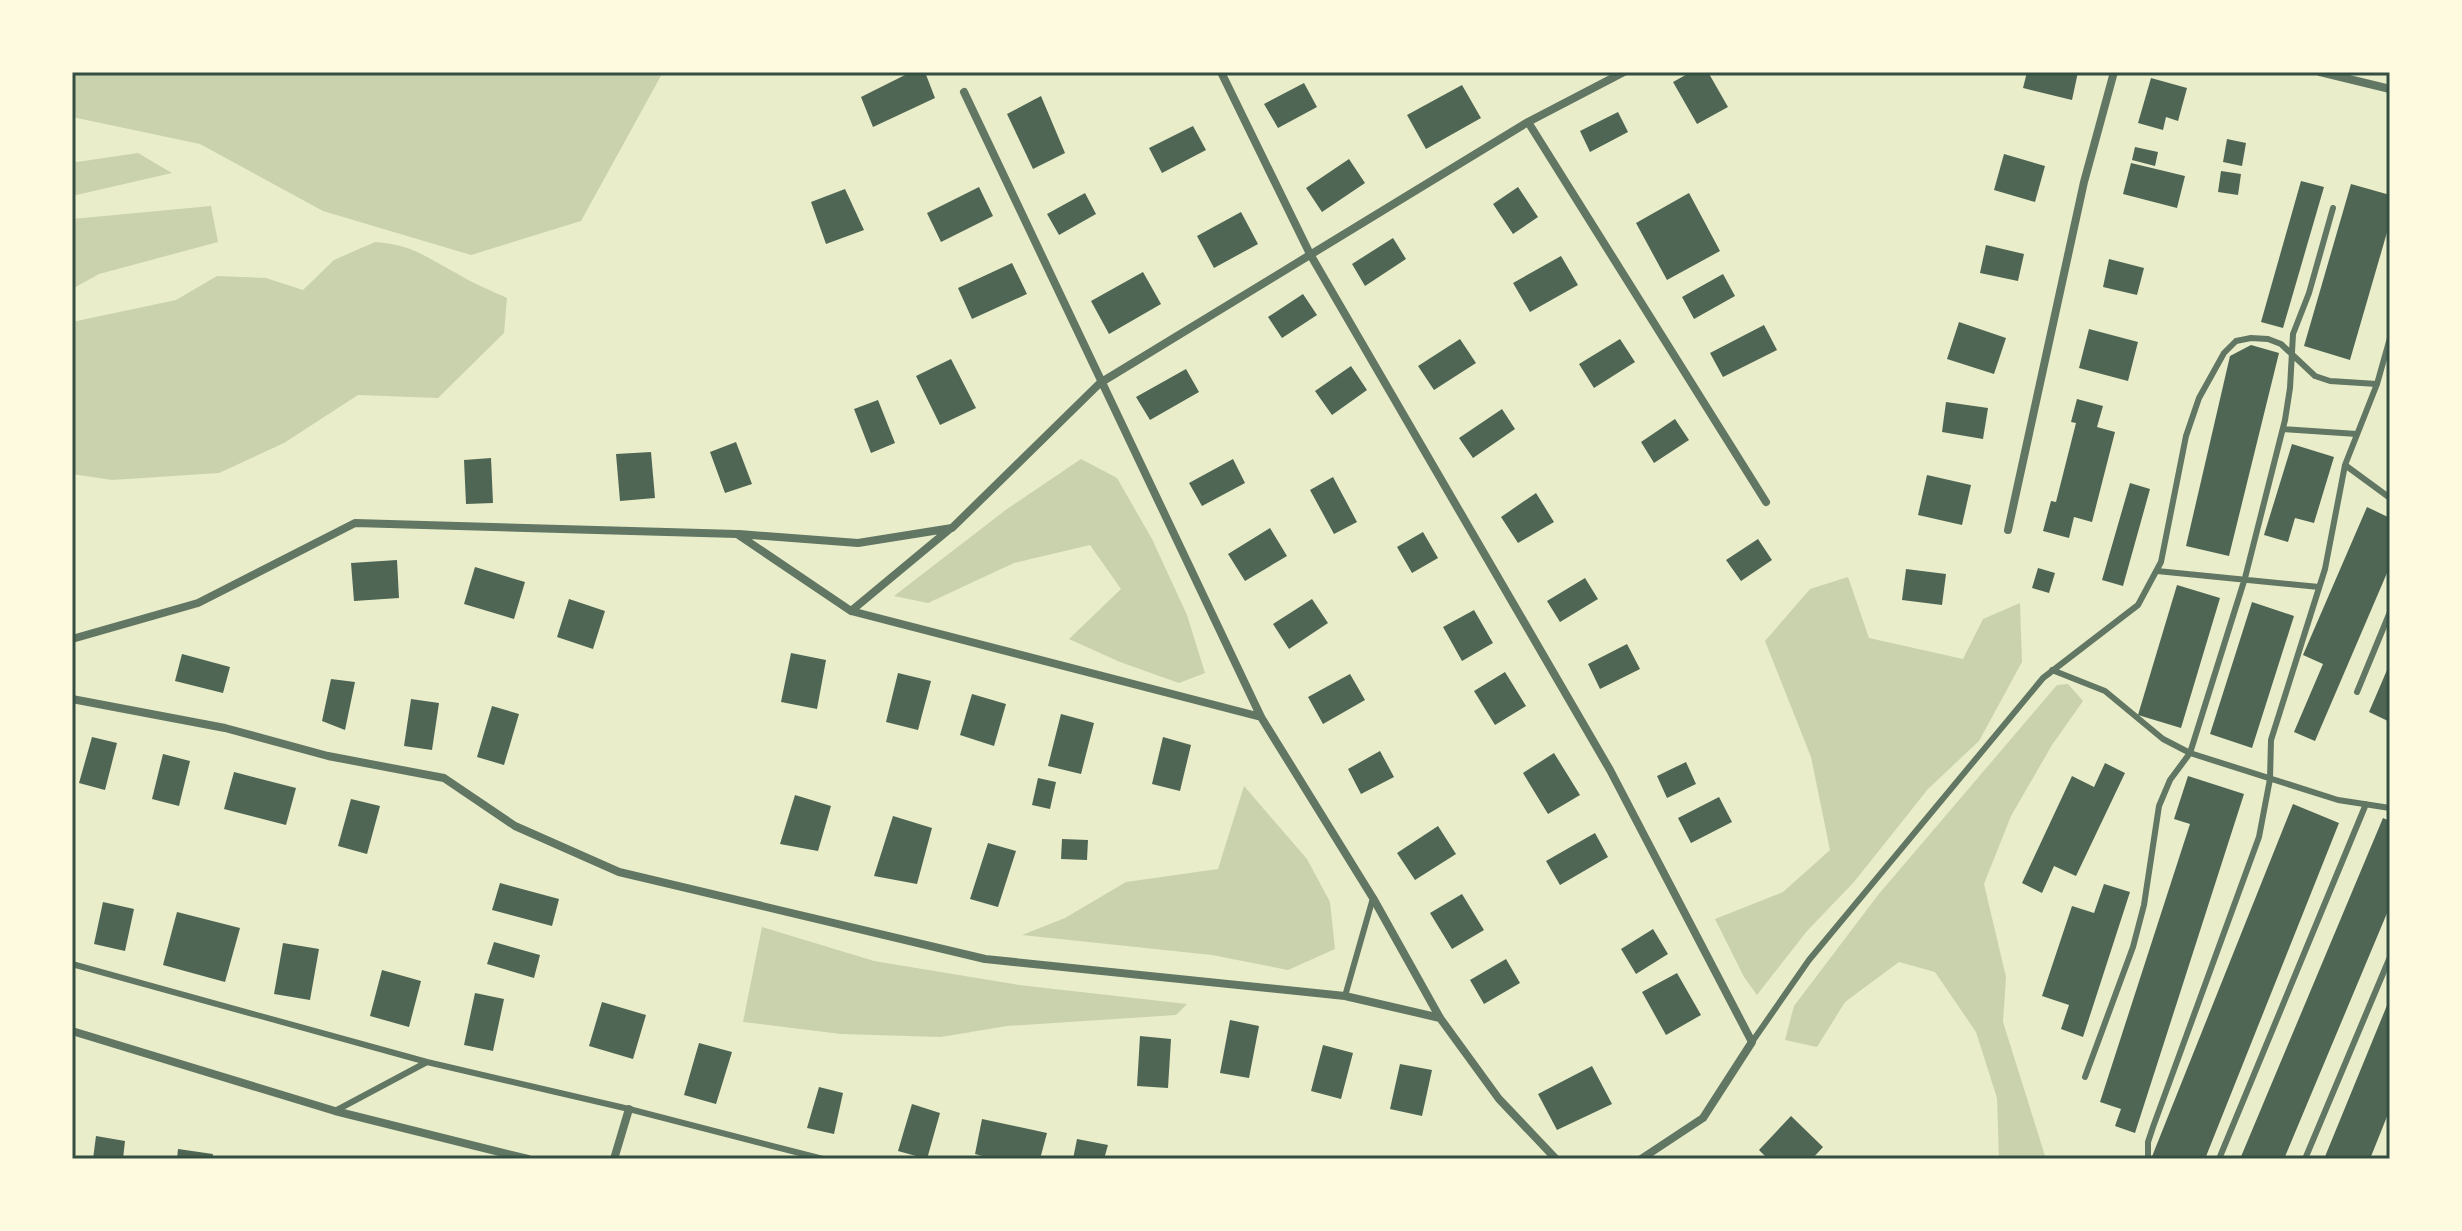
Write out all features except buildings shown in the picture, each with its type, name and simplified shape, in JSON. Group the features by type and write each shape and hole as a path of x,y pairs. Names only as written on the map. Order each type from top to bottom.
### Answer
{"street":[{"path":"1221,72 1310,254 1610,770 1752,1042 1703,1118 1641,1159"},
{"path":"851,611 952,528 1100,383 1528,122 1624,72"},
{"path":"2008,530 2084,182 2114,72"},
{"path":"2320,72 2390,89"},
{"path":"964,92 1261,717 1373,898 1440,1018 1499,1099 1556,1159"},
{"path":"1528,122 1766,502"},
{"path":"72,639 198,603 355,523 737,534 858,543 952,528"},
{"path":"737,534 851,611 1261,717"},
{"path":"72,699 225,728 328,756 444,778 515,826 619,872 985,959 1345,996 1440,1018"},
{"path":"72,1031 335,1111 528,1159"},
{"path":"614,1159 629,1109"}],"lane":[{"path":"2085,1077 2133,947 2144,905 2159,806 2170,780 2190,753 2245,578 2283,429 2290,388 2293,334 2309,293 2333,208"},
{"path":"1752,1042 1809,960 2052,670 2138,605 2161,562 2186,436 2199,398 2224,353 2236,341 2251,338 2281,344 2315,376 2330,381 2377,384"},
{"path":"2148,1159 2148,1142 2153,1127 2259,837 2270,779 2271,740 2319,587 2345,465 2377,384 2390,338"},
{"path":"2283,429 2357,434"},
{"path":"2345,465 2390,498"},
{"path":"2157,571 2319,587"},
{"path":"2357,692 2390,612"},
{"path":"2052,670 2105,691 2163,739 2190,753 2338,800 2390,808"},
{"path":"2219,1159 2366,804"},
{"path":"1345,996 1373,898"},
{"path":"2305,1159 2390,957"},
{"path":"72,964 427,1062 629,1109 823,1159"},
{"path":"335,1111 427,1062"}],"green space":[{"path":"72,72 663,72 581,221 471,255 323,211 200,144 72,117"},
{"path":"138,153 172,173 72,196 72,160 77,162"},
{"path":"211,206 218,242 99,274 72,289 72,219"},
{"path":"375,242 418,252 507,298 504,333 438,398 358,395 284,443 219,473 112,480 72,474 72,322 176,300 217,276 266,278 303,290 334,260"},
{"path":"1081,459 1117,478 1152,539 1187,615 1205,673 1179,683 1120,662 1069,639 1121,589 1090,545 1014,563 928,603 894,596 1007,509"},
{"path":"1848,577 1869,638 1963,659 1983,619 2020,603 2022,662 1979,741 1928,789 1854,882 1807,931 1757,995 1744,977 1715,919 1783,892 1830,850 1811,757 1765,641 1810,589"},
{"path":"2068,684 2083,701 2052,745 2011,816 1984,884 2006,977 2003,1022 2046,1159 1999,1159 1997,1098 1976,1032 1935,972 1899,962 1845,1002 1817,1047 1785,1040 1794,1006 1878,895 2057,685"},
{"path":"1244,786 1307,859 1330,902 1335,949 1288,970 1212,955 1022,935 1065,918 1126,882 1218,869"},
{"path":"762,927 874,961 1019,985 1187,1004 1176,1015 1007,1026 941,1037 841,1034 743,1022"}]}
